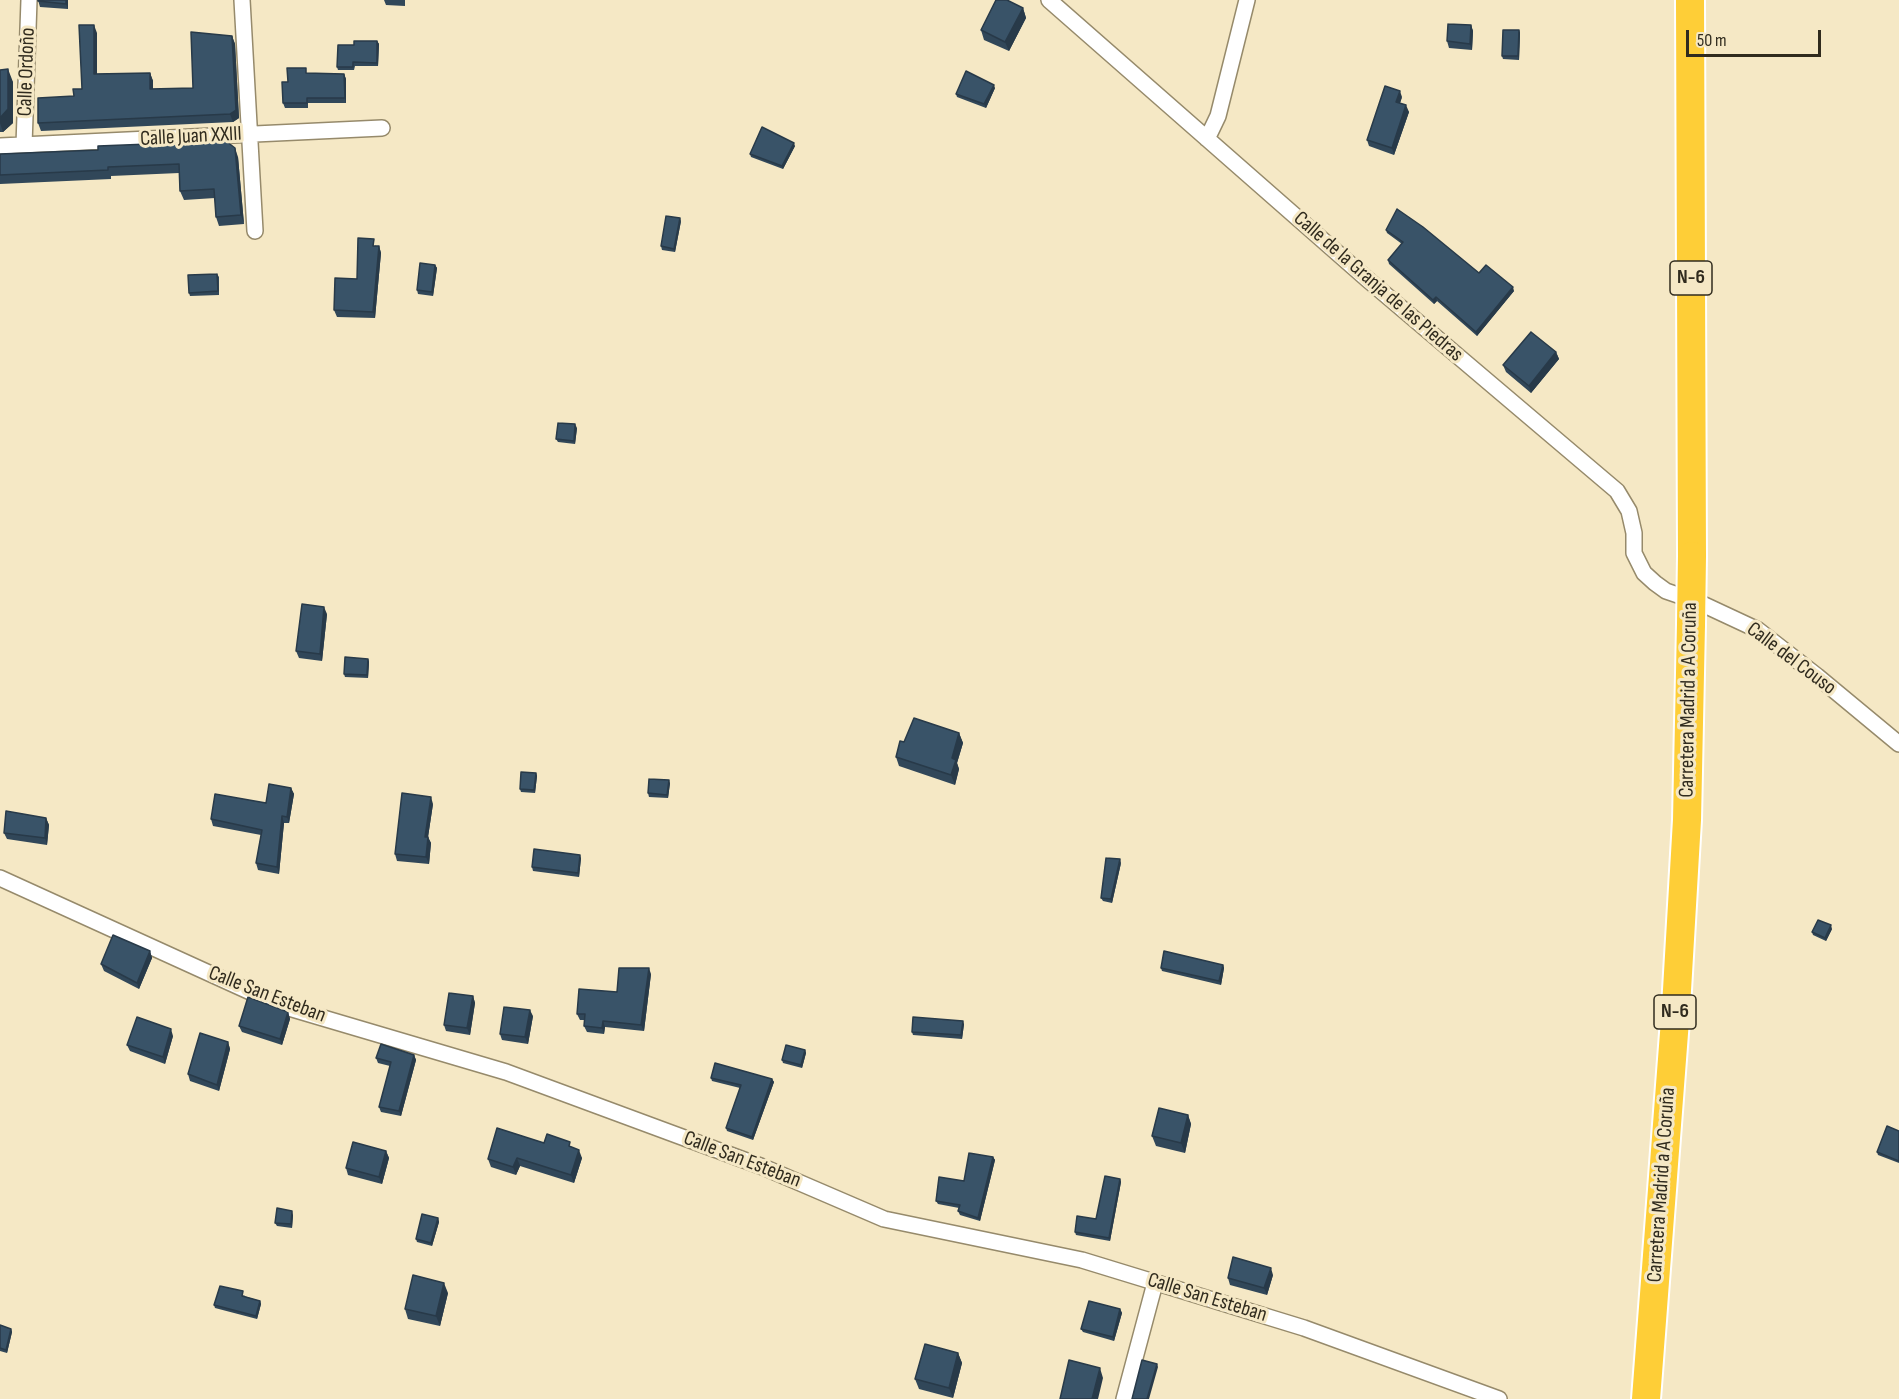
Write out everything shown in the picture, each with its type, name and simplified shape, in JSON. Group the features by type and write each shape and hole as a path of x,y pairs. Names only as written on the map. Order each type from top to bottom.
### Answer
{"highway":[{"name":"Carretera Madrid a A Coruña","path":"1646,1399 1676,1007 1687,820 1692,556 1690,0"}],"street":[{"name":"Calle Ordoño","path":"24,145 29,0"},
{"path":"242,0 255,231"},
{"name":"Calle de la Granja de las Piedras","path":"1050,0 1376,286 1617,491 1629,511 1634,533 1634,553 1644,573 1666,591 1672,592"},
{"path":"1207,138 1218,116 1247,0"},
{"name":"Calle Juan XXIII","path":"0,146 382,128"},
{"name":"Calle del Couso","path":"1672,592 1718,610 1758,630 1899,744"},
{"name":"Calle San Esteban","path":"0,878 279,1005 506,1072 763,1167 884,1219 1082,1260 1304,1328 1499,1399"},
{"path":"1124,1399 1155,1283"}],"building":[{"path":"66,0 66,4 38,1"},
{"path":"996,0 1007,0 1023,8 1005,42 981,30"},
{"path":"1448,24 1471,25 1470,44 1447,41"},
{"path":"79,25 94,25 94,74 150,73 150,89 193,88 191,32 232,36 236,110 230,114 38,123 38,98 74,96 73,89 82,89"},
{"path":"1503,30 1519,30 1518,56 1502,56"},
{"path":"354,41 377,41 377,63 353,62 353,67 337,67 338,45 354,45"},
{"path":"287,68 306,68 306,73 344,74 345,98 307,98 307,103 283,103 282,82 288,82"},
{"path":"8,69 8,109 0,118 0,70"},
{"path":"966,71 994,85 984,104 956,94"},
{"path":"1385,86 1400,91 1396,102 1406,105 1392,148 1367,140"},
{"path":"762,127 794,143 782,166 750,154"},
{"path":"226,141 235,148 241,215 216,217 214,189 180,191 179,164 0,175 0,154 98,150 98,146"},
{"path":"1397,209 1423,227 1479,273 1486,265 1513,287 1476,332 1436,297 1433,300 1388,260 1403,242 1386,230"},
{"path":"666,216 680,218 674,249 661,246"},
{"path":"358,238 374,239 373,246 379,246 373,312 334,310 335,278 357,279"},
{"path":"420,263 435,265 432,292 417,290"},
{"path":"217,274 218,291 189,293 188,275"},
{"path":"1531,332 1556,352 1529,386 1503,365"},
{"path":"558,423 575,424 574,441 556,439"},
{"path":"302,604 324,607 320,654 296,651"},
{"path":"345,657 368,659 367,675 344,674"},
{"path":"914,718 959,733 952,758 956,760 951,775 896,757 900,741 904,742"},
{"path":"521,772 536,773 534,790 520,789"},
{"path":"649,779 669,780 667,795 648,793"},
{"path":"269,784 291,788 287,817 282,816 277,867 256,863 262,830 211,819 215,794 266,803"},
{"path":"402,793 431,797 425,837 428,837 426,857 395,854"},
{"path":"6,811 46,818 45,838 4,833"},
{"path":"534,849 580,855 578,873 532,867"},
{"path":"1106,858 1120,859 1111,899 1101,898"},
{"path":"1818,920 1831,925 1825,938 1812,932"},
{"path":"113,935 150,951 137,983 101,964"},
{"path":"1164,951 1223,965 1219,981 1161,968"},
{"path":"619,968 649,968 641,1025 603,1021 602,1028 584,1026 585,1014 577,1014 579,989 617,992"},
{"path":"449,993 473,996 467,1028 444,1025"},
{"path":"248,997 288,1012 280,1039 239,1026"},
{"path":"504,1007 530,1010 525,1037 500,1034"},
{"path":"137,1017 171,1029 163,1057 127,1045"},
{"path":"913,1017 963,1021 961,1035 912,1032"},
{"path":"200,1033 228,1042 217,1085 188,1074"},
{"path":"381,1044 414,1055 399,1111 379,1107 391,1062 376,1058"},
{"path":"786,1045 805,1050 801,1065 782,1060"},
{"path":"715,1063 772,1079 752,1137 726,1128 741,1085 711,1078"},
{"path":"1159,1108 1188,1115 1181,1143 1152,1136"},
{"path":"1887,1126 1899,1131 1899,1161 1877,1152"},
{"path":"497,1128 544,1143 547,1134 570,1142 569,1146 579,1150 571,1175 517,1158 513,1167 488,1159"},
{"path":"353,1142 386,1151 379,1177 346,1168"},
{"path":"969,1153 993,1157 978,1218 958,1211 960,1205 936,1201 939,1177 964,1181"},
{"path":"1105,1176 1120,1179 1109,1238 1075,1232 1077,1216 1096,1219"},
{"path":"277,1208 292,1211 291,1224 275,1223"},
{"path":"422,1214 438,1218 431,1243 416,1239"},
{"path":"1233,1257 1271,1268 1264,1288 1228,1278"},
{"path":"413,1275 444,1283 436,1316 405,1309"},
{"path":"220,1286 243,1291 242,1296 260,1301 256,1316 214,1305"},
{"path":"1089,1301 1120,1309 1113,1337 1081,1329"},
{"path":"0,1325 11,1329 6,1350 0,1348"},
{"path":"925,1344 958,1353 949,1388 915,1379"},
{"path":"1069,1360 1100,1368 1092,1399 1060,1399"},
{"path":"1142,1360 1157,1364 1147,1399 1132,1399"}]}
